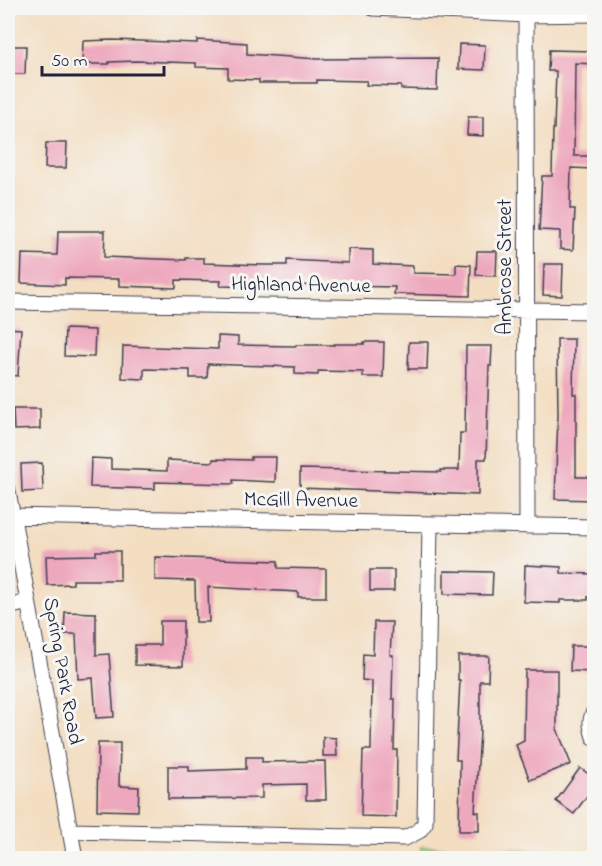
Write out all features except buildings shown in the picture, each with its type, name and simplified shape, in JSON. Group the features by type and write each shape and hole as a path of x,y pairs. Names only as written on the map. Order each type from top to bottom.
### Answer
{"street":[{"path":"373,8 594,14"},
{"name":"Ambrose Street","path":"526,11 527,526"},
{"name":"Highland Avenue","path":"8,302 527,312 594,311"},
{"name":"Spring Park Road","path":"8,491 10,516 75,858"},
{"name":"McGill Avenue","path":"10,516 594,527"},
{"path":"69,831 405,838 419,831 425,823 430,524"},
{"path":"8,607 28,602"},
{"path":"594,712 591,716 594,737"}],"green space":[{"path":"421,847 594,852 594,858 420,858"}]}
